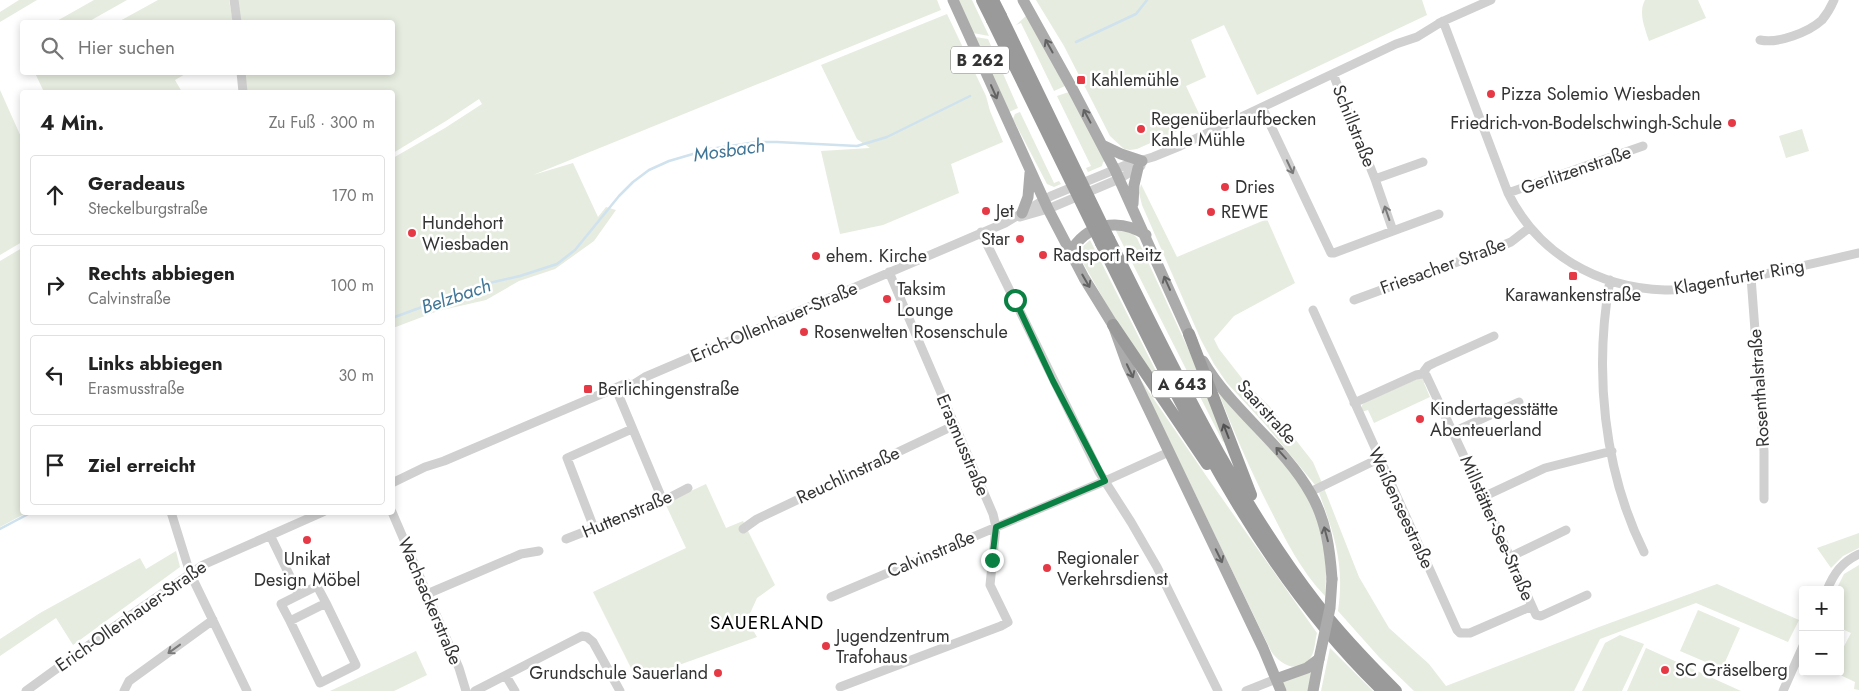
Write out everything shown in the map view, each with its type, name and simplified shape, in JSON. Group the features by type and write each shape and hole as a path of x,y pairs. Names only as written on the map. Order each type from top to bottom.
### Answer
{"highway":[{"name":"A 643","path":"982,0 996,18 1105,240 1180,401 1229,491 1270,554 1304,601 1340,646 1383,691"},
{"name":"A 643","path":"993,0 996,18"},
{"name":"A 643","path":"1105,240 1188,396 1262,526 1323,612 1356,650 1396,691"},
{"path":"1113,326 1199,454 1229,491"},
{"path":"1188,334 1262,526"}],"main road":[{"name":"B 262","path":"953,0 1046,204"},
{"name":"Saarstraße","path":"1023,0 1134,208 1188,334 1216,381 1288,461 1310,492 1318,510 1329,546 1332,579 1330,608 1314,691"},
{"path":"1102,145 1140,164 1134,185 1134,208"},
{"name":"B 262","path":"1017,216 1028,197 1030,186 1028,164"},
{"path":"1046,204 1070,253 1113,326 1126,364 1263,648 1281,691"},
{"path":"1070,253 1083,236 1106,226 1125,226 1146,235"},
{"path":"1263,648 1276,667 1292,674"},
{"path":"1276,679 1307,668 1319,659"}],"street":[{"path":"234,0 237,20"},
{"name":"Erich-Ollenhauer-Straße","path":"395,482 426,471 435,465 619,387 634,384 645,377 1017,216 1117,175 1396,44 1417,37 1443,21 1491,0"},
{"path":"1760,40 1780,40 1814,26 1823,19 1834,0"},
{"name":"Klagenfurter Ring","path":"1443,21 1508,193 1517,211 1529,228 1566,261 1610,280 1643,289 1676,290 1750,277 1859,253"},
{"name":"Schillstraße","path":"1333,74 1375,179 1393,230"},
{"path":"241,75 243,90"},
{"path":"1262,107 1331,253 1439,214"},
{"name":"Gerlitzenstraße","path":"1508,193 1643,146"},
{"name":"Schillstraße","path":"1375,179 1423,162"},
{"name":"Friesacher Straße","path":"1354,300 1511,242 1529,228"},
{"path":"981,232 1038,346 1053,381 1105,481 1153,559 1218,691"},
{"name":"Erasmusstraße","path":"840,687 1008,622 990,581 996,527 993,514 889,272"},
{"name":"Rosenthalstraße","path":"1750,277 1764,451 1764,499"},
{"path":"1610,280 1605,312 1602,376 1605,416 1623,502 1644,552"},
{"name":"Weißenseestraße","path":"1313,310 1456,630 1460,633 1470,634 1532,606"},
{"path":"1354,403 1422,374 1428,366 1494,336"},
{"name":"Millstätter-See-Straße","path":"1422,374 1428,377 1538,616 1588,595"},
{"path":"619,387 632,429 663,500"},
{"path":"1453,432 1519,402"},
{"name":"Reuchlinstraße","path":"743,530 762,516 955,425"},
{"path":"594,528 567,458 632,429"},
{"path":"1483,497 1545,468 1612,451"},
{"name":"Calvinstraße","path":"831,597 1169,452"},
{"path":"1310,492 1378,459"},
{"name":"Huttenstraße","path":"566,539 688,488"},
{"path":"172,515 190,573 247,691"},
{"name":"Erich-Ollenhauer-Straße","path":"26,691 190,573 212,560 315,515"},
{"name":"Wachsackerstraße","path":"393,515 459,668 466,691"},
{"path":"1510,557 1566,530"},
{"path":"270,535 299,595"},
{"path":"427,594 521,554 539,551"},
{"path":"1829,586 1837,570 1848,560 1859,554"},
{"path":"317,586 356,665 320,683 281,604 299,595 317,586"},
{"path":"290,621 326,603"},
{"path":"124,691 129,681 214,620"},
{"path":"475,691 582,636 593,642 620,691"},
{"path":"1783,691 1799,655"},
{"path":"506,676 515,691"},
{"path":"1246,691 1276,679"}],"shaded area":[{"path":"19,0 37,0 0,22 0,12"},
{"path":"94,0 127,0 92,20 59,20"},
{"path":"158,0 229,0 233,20 122,20"},
{"path":"237,0 937,0 941,10 533,175 573,163 598,217 606,207 616,210 594,241 555,269 519,281 486,300 438,311 395,327 395,157 482,104 479,99 395,152 395,90 247,90 245,75 395,75 395,20 240,20"},
{"path":"957,0 972,0 989,36 973,33"},
{"path":"1036,0 1422,0 1427,15 1257,95 1224,25 1191,40 1206,77 1186,86 1202,120 1137,149 1130,150 1124,149 1110,136 1064,46"},
{"path":"1645,0 1698,0 1706,18 1649,41 1642,15"},
{"path":"947,14 986,96 1003,142 951,164 959,193 883,225 840,234 821,151 870,148 857,139 821,65"},
{"path":"1027,15 1065,86 1054,91 1021,23 1016,25"},
{"path":"975,37 988,39 1018,108 1009,112"},
{"path":"36,75 184,75 175,80 181,90 43,90"},
{"path":"0,90 20,135 20,243 0,255"},
{"path":"1069,92 1105,161 1102,166 1088,172 1086,168 1091,166 1057,96"},
{"path":"1020,112 1054,183 1059,181 1061,184 1054,187 1047,184 1013,119 1015,114"},
{"path":"1802,129 1809,151 1786,158 1779,136"},
{"path":"1141,184 1177,257 1267,219 1295,283 1234,316 1214,339 1219,349 1244,381 1270,407 1313,462 1322,483 1316,486 1264,423 1227,383 1214,364 1201,340 1142,205 1139,193"},
{"path":"1114,227 1132,233 1137,238 1191,355 1225,441 1223,442"},
{"path":"1090,240 1175,409 1117,323 1082,261 1080,249"},
{"path":"20,249 20,515 22,515 0,527 0,261"},
{"path":"1138,376 1317,633 1312,655 1301,666 1295,667 1284,664 1271,651"},
{"path":"1422,378 1427,382 1424,383 1430,397 1374,423 1368,410 1361,412 1362,405 1365,402"},
{"path":"1217,389 1283,461 1306,493 1315,510 1324,541 1325,596 1306,573 1283,535 1251,469"},
{"path":"706,484 726,528 743,521 775,585 757,598 747,620 757,637 637,680 593,592 686,548 665,503"},
{"path":"1324,488 1359,577 1389,628 1429,664 1446,686 1717,584 1799,620 1788,642 1696,603 1600,639 1574,691 1414,691 1379,657 1338,611 1340,578 1337,549 1318,490"},
{"path":"1859,533 1859,548 1843,556 1831,568 1817,548"},
{"path":"176,551 180,567 73,645 56,618 0,656 0,639 40,613 140,558 146,569"},
{"path":"1859,565 1859,690 1854,689 1855,682 1842,676 1844,676 1844,646 1851,633 1844,630 1844,586 1838,586 1844,574"},
{"path":"1698,610 1740,628 1722,669 1680,651"},
{"path":"1620,635 1644,644 1622,691 1582,691 1605,643"},
{"path":"1330,648 1373,691 1321,691"},
{"name":"SC Gräselberg","path":"1646,648 1741,691 1627,691"},
{"path":"416,651 427,675 394,691 330,691"},
{"path":"1312,671 1309,691 1287,691 1282,682"}],"waterway":[{"name":"Mosbach","path":"1076,42 1136,14 1147,0"},
{"name":"Mosbach","path":"395,317 485,284 520,276 557,264 575,250 619,196 633,182 649,170 669,161 710,149 757,142 857,146 887,137 970,96"},
{"name":"Belzbach","path":"0,529 26,515"}],"place":[{"name":"Kahlemühle","path":"1081,80"},
{"name":"Pizza Solemio Wiesbaden","path":"1491,94"},
{"name":"Friedrich-von-Bodelschwingh-Schule","path":"1732,123"},
{"name":"Regenüberlaufbecken Kahle Mühle","path":"1141,129"},
{"name":"Dries","path":"1225,187"},
{"name":"Jet","path":"986,211"},
{"name":"REWE","path":"1211,212"},
{"name":"Hundehort Wiesbaden","path":"412,233"},
{"name":"Star","path":"1020,239"},
{"name":"Radsport Reitz","path":"1043,255"},
{"name":"ehem. Kirche","path":"816,256"},
{"name":"Karawankenstraße","path":"1573,276"},
{"name":"Taksim Lounge","path":"887,299"},
{"name":"Rosenwelten Rosenschule","path":"804,332"},
{"name":"Berlichingenstraße","path":"588,389"},
{"name":"Kindertagesstätte Abenteuerland","path":"1420,419"},
{"name":"Unikat Design Möbel","path":"307,540"},
{"name":"Regionaler Verkehrsdienst","path":"1047,568"},
{"name":"Jugendzentrum Trafohaus","path":"826,646"},
{"name":"SC Gräselberg","path":"1665,670"},
{"name":"Grundschule Sauerland","path":"718,673"}],"district":[{"name":"SAUERLAND","path":"767,622"}],"route":[{"path":"992,560 996,527 1105,481 1053,381 1015,300"}]}
